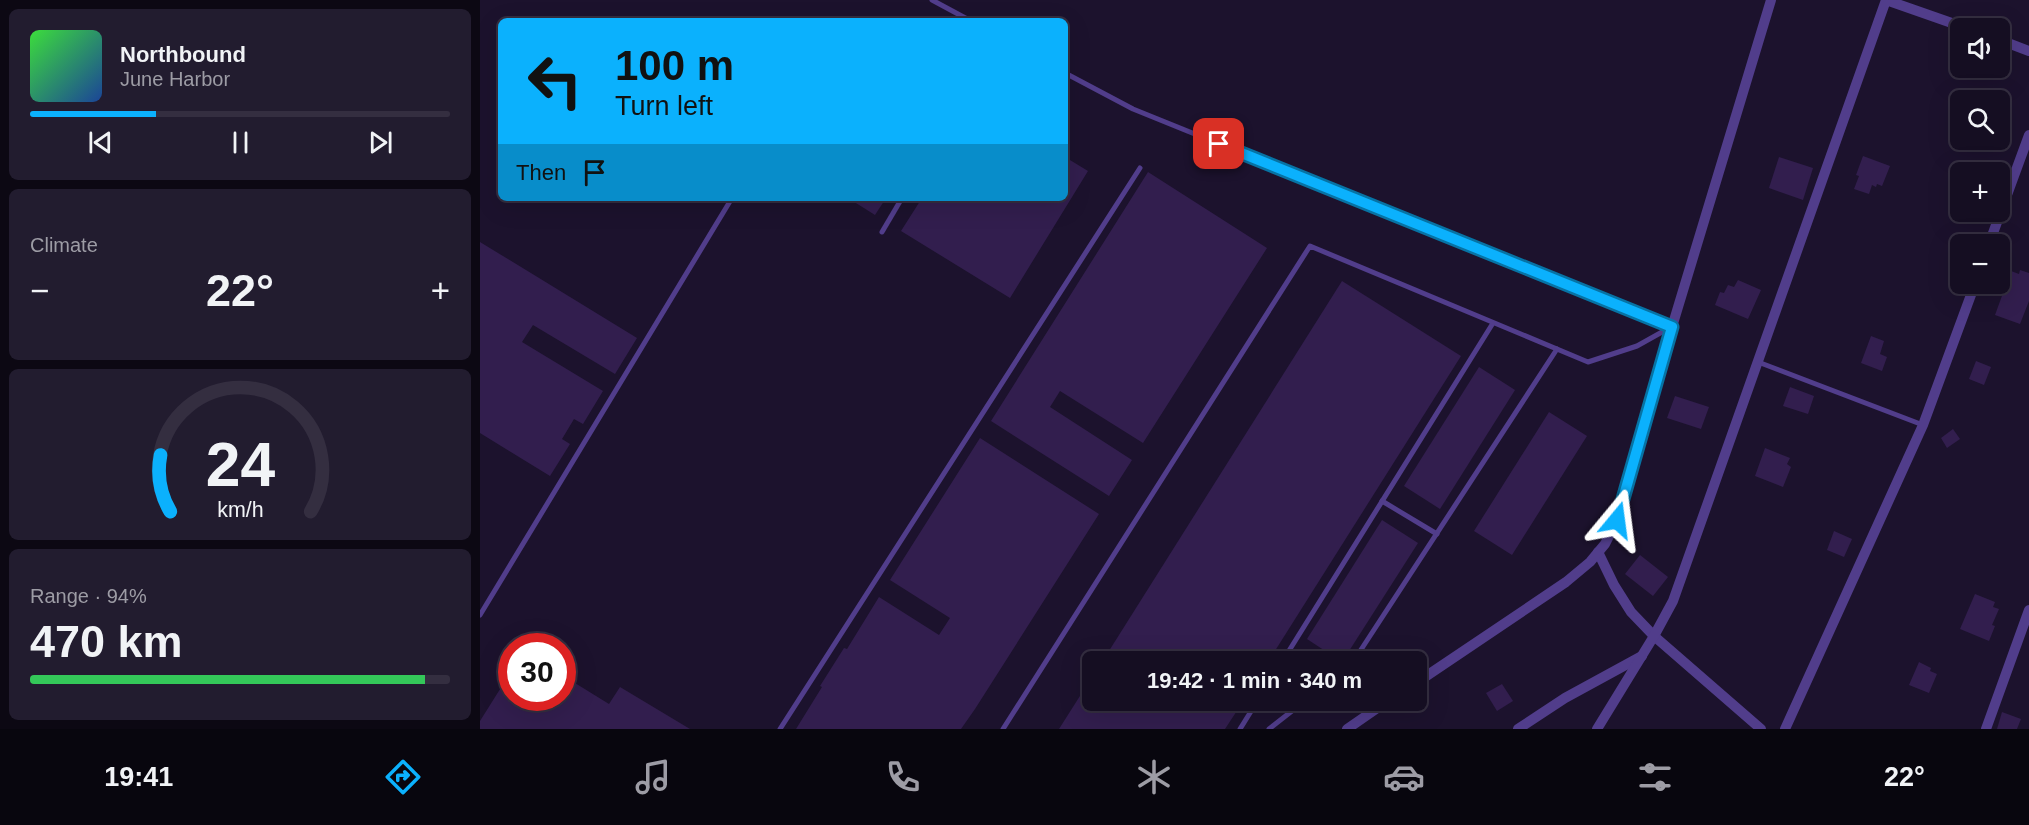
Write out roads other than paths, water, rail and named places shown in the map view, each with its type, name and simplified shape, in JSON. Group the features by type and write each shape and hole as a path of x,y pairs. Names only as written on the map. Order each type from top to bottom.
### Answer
{"street":[{"path":"1427,676 1566,582 1605,544 1617,520 1672,327 1771,0"},
{"path":"1597,729 1673,601 1886,0 1950,22"},
{"path":"2010,44 2029,51"},
{"path":"1993,234 2029,135"},
{"path":"1785,729 1923,425 1971,294"},
{"path":"1599,552 1614,585 1631,612 1654,636 1761,729"},
{"path":"1986,729 2029,610"},
{"path":"1518,729 1565,698 1642,656"},
{"path":"1347,729 1373,711"}],"lane":[{"path":"932,0 965,18"},
{"path":"1068,74 1133,110 1672,327"},
{"path":"780,729 1140,168"},
{"path":"480,615 730,201"},
{"path":"882,232 900,201"},
{"path":"1003,729 1310,246 1588,362 1637,346 1672,327"},
{"path":"1289,651 1493,323"},
{"path":"1360,651 1557,349"},
{"path":"1758,362 1923,425"},
{"path":"1382,501 1437,534"},
{"path":"1240,729 1251,711"},
{"path":"1269,729 1292,711"}]}
